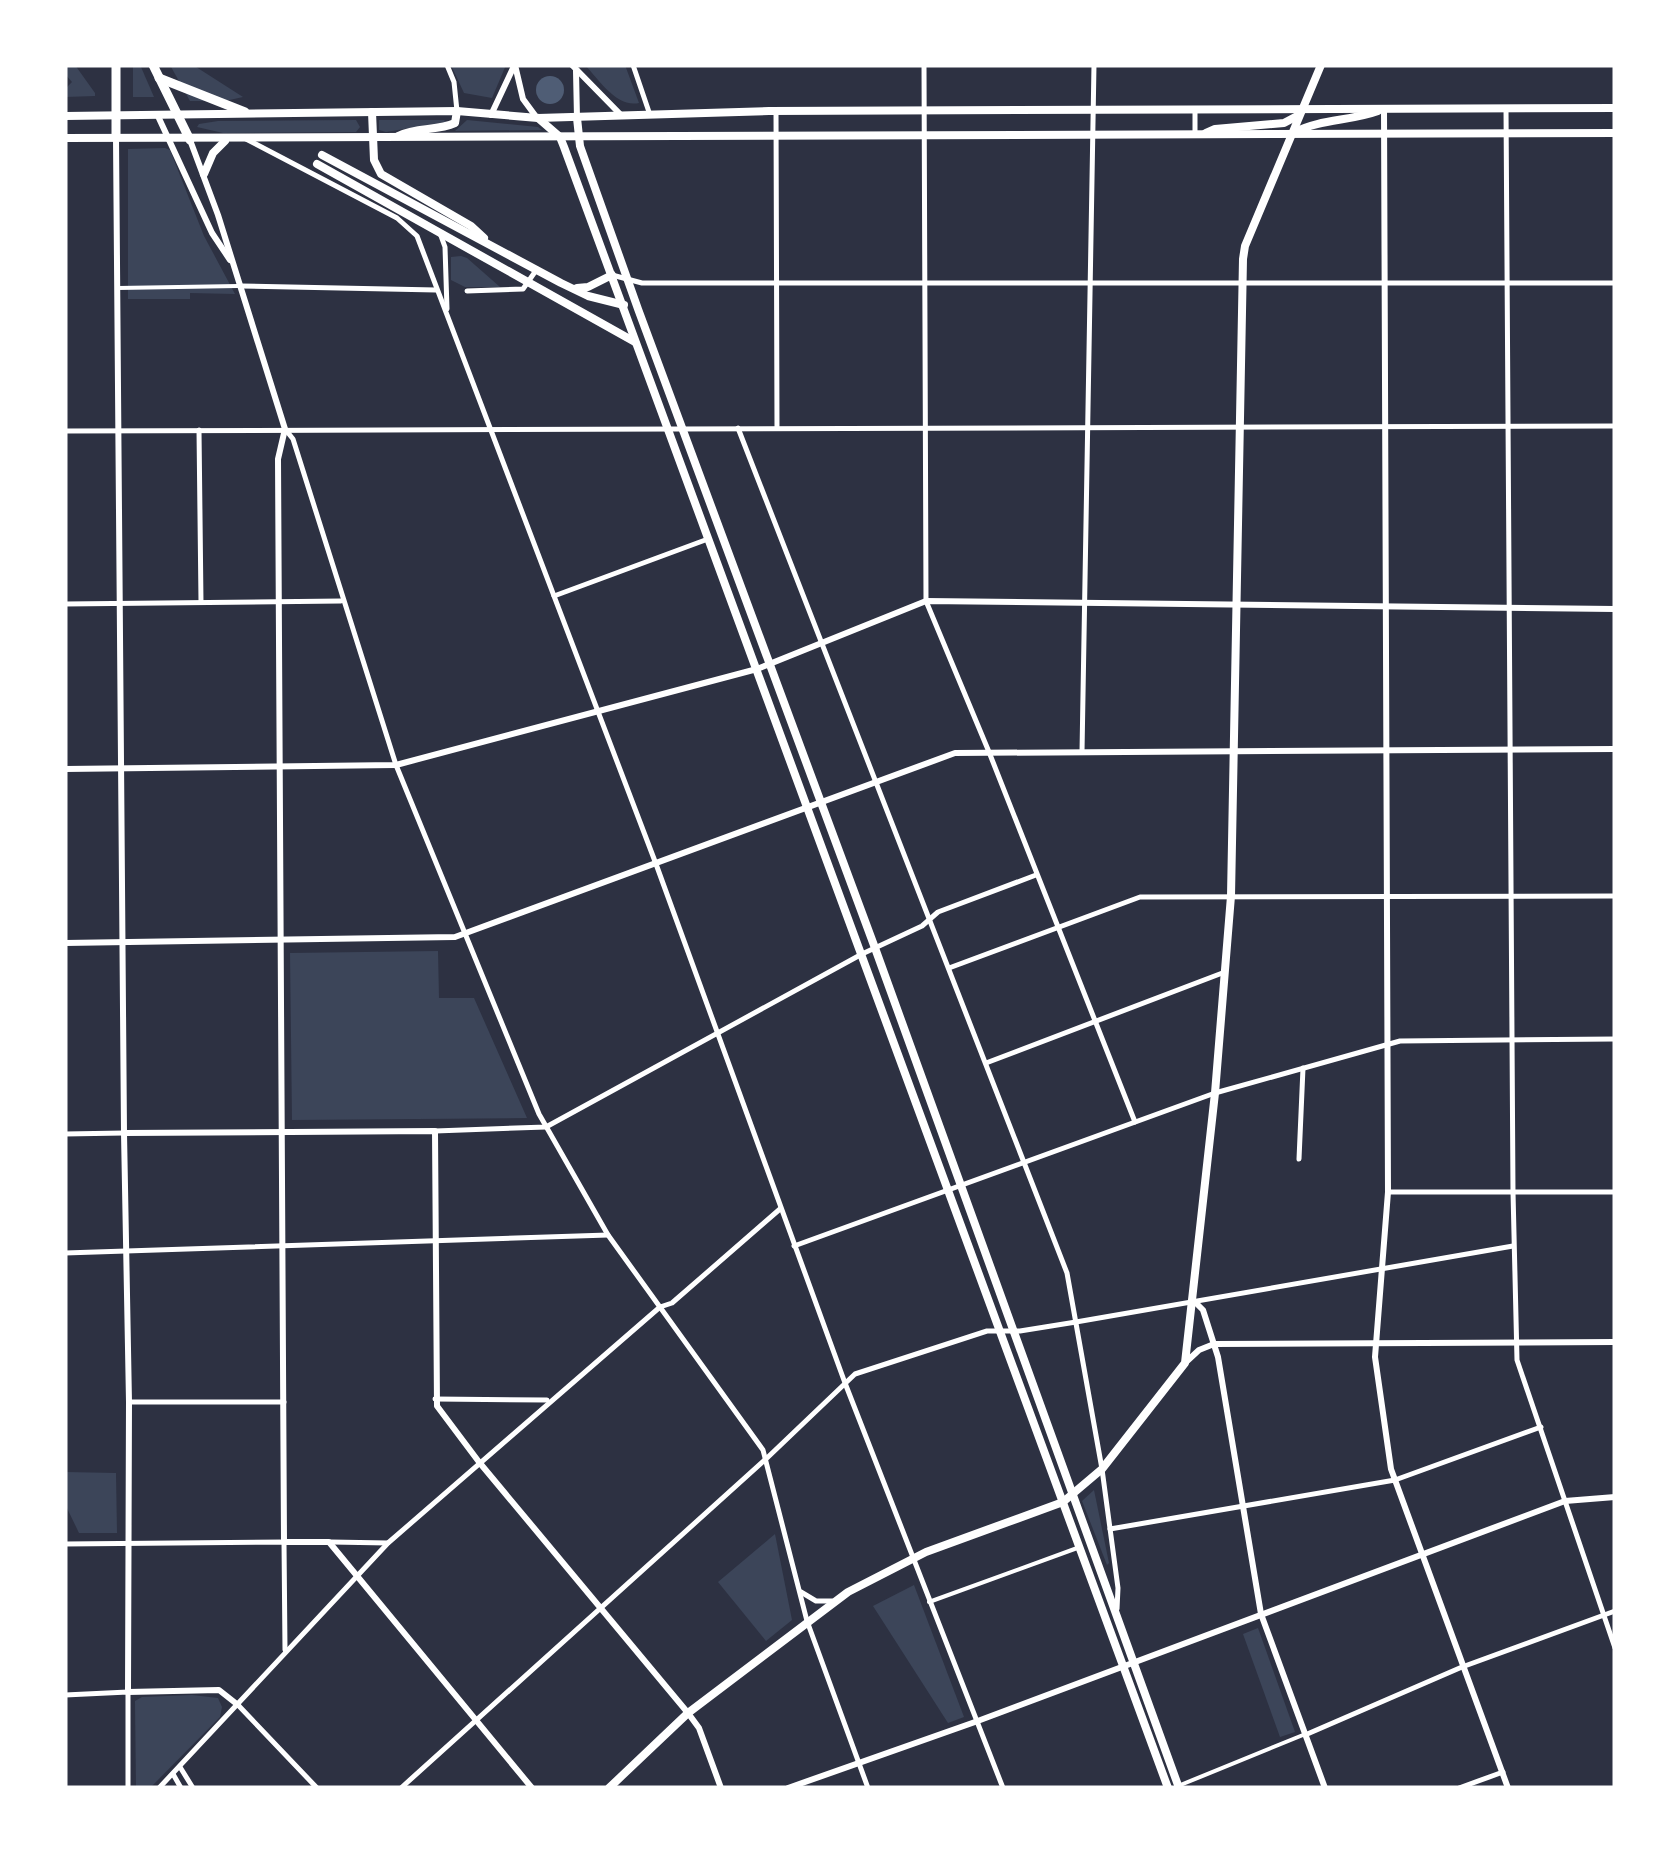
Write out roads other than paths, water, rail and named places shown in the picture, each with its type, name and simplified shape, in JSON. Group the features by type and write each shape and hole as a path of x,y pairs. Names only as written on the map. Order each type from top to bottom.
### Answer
{"main road":[{"path":"116,65 116,138"},
{"path":"153,65 190,140"},
{"path":"609,1788 688,1713 835,1601 912,1558 1063,1502 1102,1469 1186,1363 1216,1092 1231,896 1245,246 1322,65"},
{"path":"160,78 244,112"},
{"path":"1198,134 1284,123 1296,118 1303,108"},
{"path":"65,116 457,112 577,118 650,112 776,110 1615,108"},
{"path":"1291,134 1307,126 1351,120 1384,109"},
{"path":"372,112 374,160 386,178 471,226 490,244"},
{"path":"396,138 407,132 448,126 455,122 457,112"},
{"path":"538,118 560,137 949,1191 1072,1494 1129,1664"},
{"path":"577,118 578,136 627,280 961,1186 1063,1502 1175,1788"},
{"path":"65,138 1615,133"},
{"path":"204,174 213,153 227,140"},
{"path":"636,342 319,160 573,288 638,309"},
{"path":"573,288 588,287 612,276"}],"street":[{"path":"447,65 454,82 457,112"},
{"path":"491,114 515,65"},
{"path":"515,65 523,99 538,118"},
{"path":"633,65 650,112"},
{"path":"924,65 926,602 1135,1122"},
{"path":"1082,752 1094,65"},
{"path":"574,67 620,114"},
{"path":"574,67 579,87 577,118"},
{"path":"1506,108 1517,1360 1615,1648"},
{"path":"1384,109 1388,1192 1376,1342 1394,1480 1508,1788"},
{"path":"776,110 777,428"},
{"path":"1196,110 1198,134"},
{"path":"156,114 212,234 235,267"},
{"path":"116,138 129,1402 128,1788"},
{"path":"246,139 409,226 416,236 656,864 844,1384 1003,1788"},
{"path":"190,140 285,428 293,439 396,765 463,934 546,1127 608,1235 767,1458 807,1620 868,1788"},
{"path":"434,228 446,247 446,312"},
{"path":"467,291 518,290 530,282 536,270"},
{"path":"612,276 642,283 775,284 1615,283"},
{"path":"118,288 436,290"},
{"path":"65,431 1615,426"},
{"path":"285,428 278,459 285,1650"},
{"path":"738,428 1067,1273 1102,1469 1118,1588 1116,1616"},
{"path":"199,430 201,602"},
{"path":"554,596 708,539"},
{"path":"65,604 342,600"},
{"path":"65,769 396,765 757,669 926,602 1615,609"},
{"path":"65,943 413,940 463,934 876,784 947,754 1615,749"},
{"path":"65,1134 546,1127 938,912 1036,875"},
{"path":"949,968 1133,898 1615,896"},
{"path":"986,1063 1225,972"},
{"path":"794,1246 1216,1092 1388,1045 1615,1039"},
{"path":"1299,1158 1303,1068"},
{"path":"434,1131 435,1400 444,1419 688,1713 699,1728 721,1788"},
{"path":"1388,1192 1615,1192"},
{"path":"159,1788 388,1543 550,1400 660,1307 672,1303 780,1208"},
{"path":"65,1253 608,1235"},
{"path":"401,1788 858,1372 987,1331 1076,1322 1514,1245"},
{"path":"1195,1302 1203,1310 1214,1344 1261,1614 1325,1788"},
{"path":"1186,1363 1199,1350 1214,1344 1615,1342"},
{"path":"435,1400 550,1400"},
{"path":"129,1402 284,1402"},
{"path":"1110,1530 1394,1480 1541,1427"},
{"path":"788,1788 1565,1501 1615,1497"},
{"path":"328,1542 532,1788"},
{"path":"65,1544 388,1543"},
{"path":"928,1602 1080,1547"},
{"path":"799,1591 816,1601 835,1601"},
{"path":"1175,1788 1462,1667 1615,1611"},
{"path":"65,1694 219,1690 318,1788"},
{"path":"180,1767 193,1788"},
{"path":"1459,1788 1503,1772"},
{"path":"173,1774 181,1788"}]}
